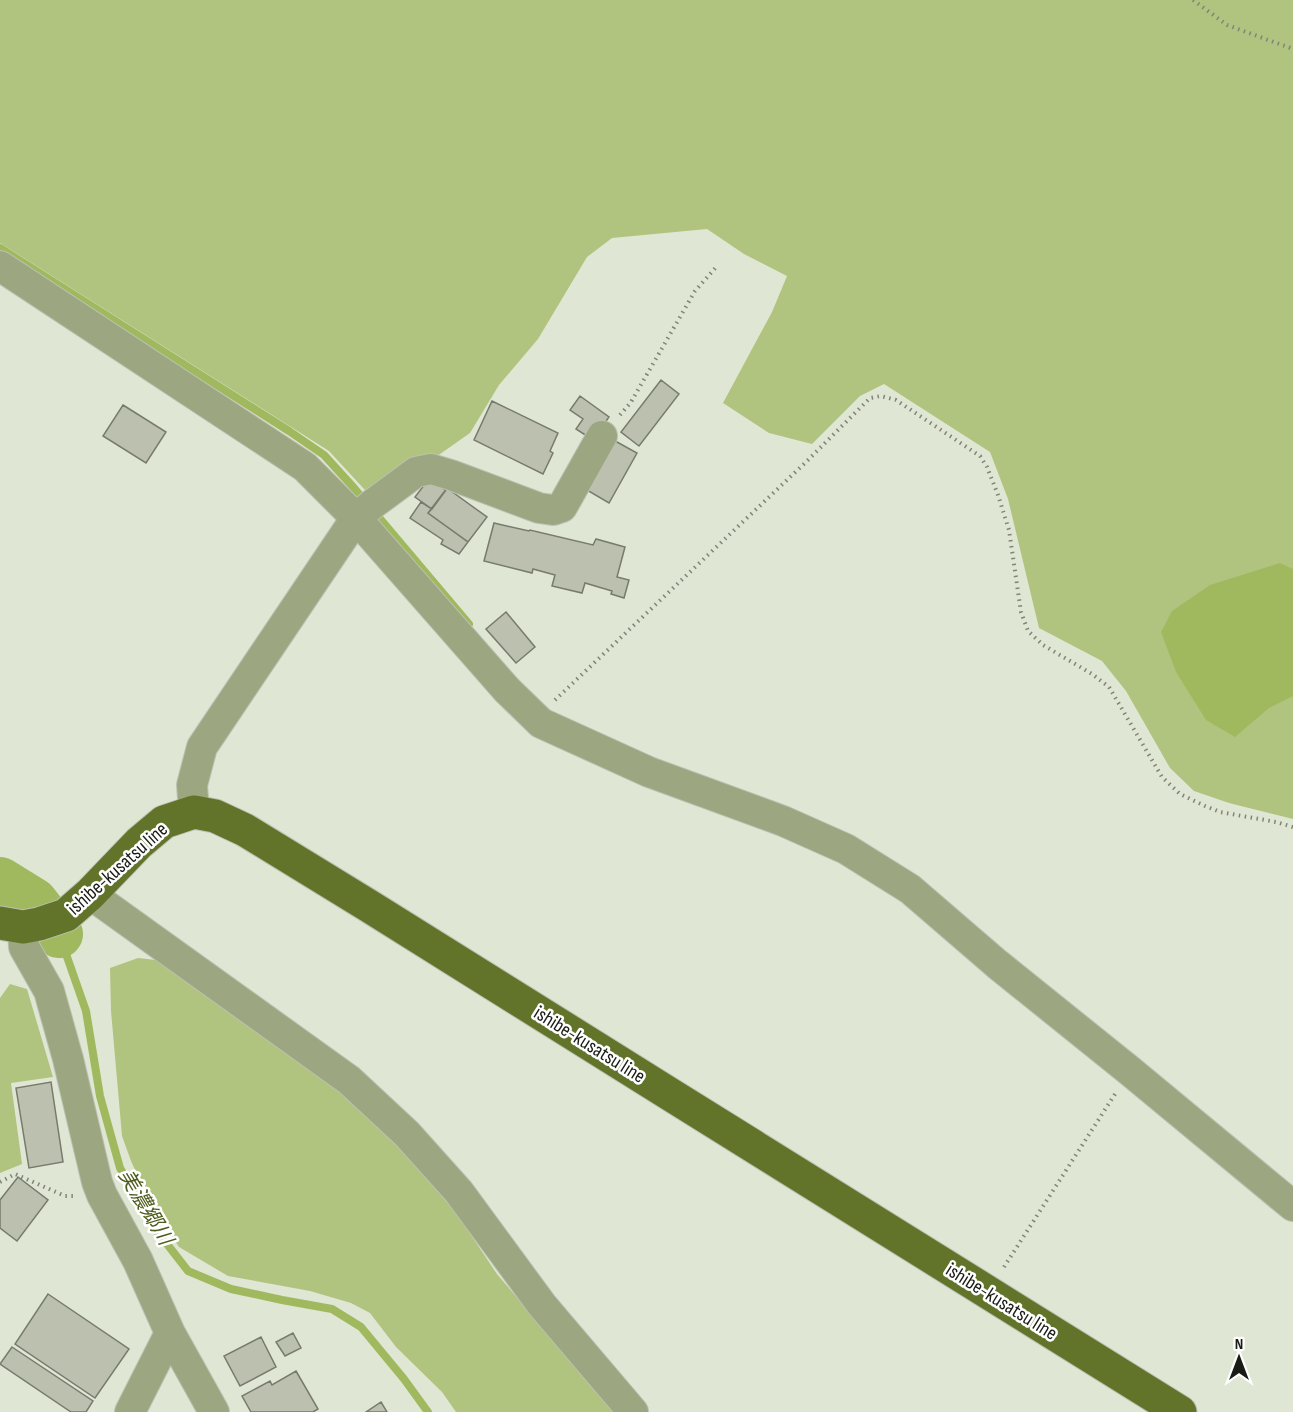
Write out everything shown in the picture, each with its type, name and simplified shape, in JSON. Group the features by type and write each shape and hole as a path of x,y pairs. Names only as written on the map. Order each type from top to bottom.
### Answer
{"main road":[{"name":"ishibe-kusatsu line","path":"17,926 39,924 66,915 139,843 164,822 194,812 215,816 245,830 379,912 1180,1412"}],"street":[{"path":"0,266 305,466 365,510 507,690 541,723 649,772 783,821 846,849 910,889 997,964 1130,1071 1285,1188"},
{"path":"194,812 192,785 202,747 365,510 416,472 431,469 539,508 553,510 562,507 602,436"},
{"path":"81,901 349,1080 407,1134 459,1192 542,1305 633,1412"},
{"path":"17,926 24,947 50,991 102,1195 138,1261 170,1333 214,1412"},
{"path":"130,1412 170,1333"}],"path":[{"path":"1192,0 1227,25 1293,49"},
{"path":"602,436 631,402 695,291 718,265"},
{"path":"550,704 806,462 870,398 881,396 897,400 980,456 987,466 1009,530 1021,612 1028,630 1043,645 1092,674 1109,687 1162,777 1180,794 1204,806 1220,812 1276,822 1293,828"},
{"path":"988,1292 1130,1071"},
{"path":"0,1182 15,1174 65,1196 102,1195"}],"shaded area":[{"path":"0,0 1293,0 1293,819 1229,803 1194,791 1170,768 1126,691 1102,661 1039,628 1008,499 990,452 884,384 860,396 812,444 769,433 723,403 772,312 787,276 744,254 707,229 612,238 587,257 538,339 499,385 470,433 433,459 406,463 365,490 329,451 0,243"},
{"path":"1280,563 1293,569 1293,696 1269,708 1235,737 1206,720 1176,672 1161,632 1172,611 1210,585"},
{"path":"138,958 165,961 370,1112 457,1214 497,1274 614,1412 456,1412 442,1392 396,1347 370,1313 351,1303 310,1291 228,1276 179,1247 151,1205 122,1136 111,1011 110,968"},
{"path":"10,984 27,989 53,1077 11,1083 22,1164 0,1173 0,998"}],"building":[{"path":"661,380 679,394 639,446 621,432"},
{"path":"580,396 609,417 593,440 576,429 583,419 570,410"},
{"path":"492,401 558,433 550,451 553,453 543,474 474,440"},
{"path":"123,405 166,432 146,463 103,436"},
{"path":"608,437 637,453 609,503 580,486"},
{"path":"428,480 446,490 432,509 415,497"},
{"path":"447,488 487,517 468,542 428,513"},
{"path":"421,502 432,509 428,513 468,542 459,554 441,544 443,540 410,518"},
{"path":"494,523 593,545 596,539 625,547 617,577 629,580 624,598 611,594 612,591 585,583 582,593 552,586 555,575 533,569 532,573 484,561"},
{"path":"506,612 535,647 516,663 486,629"},
{"path":"51,1082 63,1162 29,1168 16,1088"},
{"path":"18,1177 48,1200 17,1241 0,1228 0,1200"},
{"path":"48,1294 129,1349 95,1398 15,1344"},
{"path":"293,1333 301,1348 285,1356 276,1342"},
{"path":"261,1337 276,1367 240,1386 224,1356"},
{"path":"12,1347 93,1401 86,1412 71,1412 0,1364"},
{"path":"296,1371 318,1409 313,1412 251,1412 242,1396 270,1381 272,1385"},
{"path":"381,1402 387,1412 366,1412"}],"waterway":[{"path":"0,248 324,455 469,624"},
{"name":"美濃郷川","path":"0,881 34,902 59,934"},
{"name":"美濃郷川","path":"59,934 86,1011 100,1096 120,1168 153,1226 188,1271 231,1289 332,1309 361,1327 428,1412"}]}
